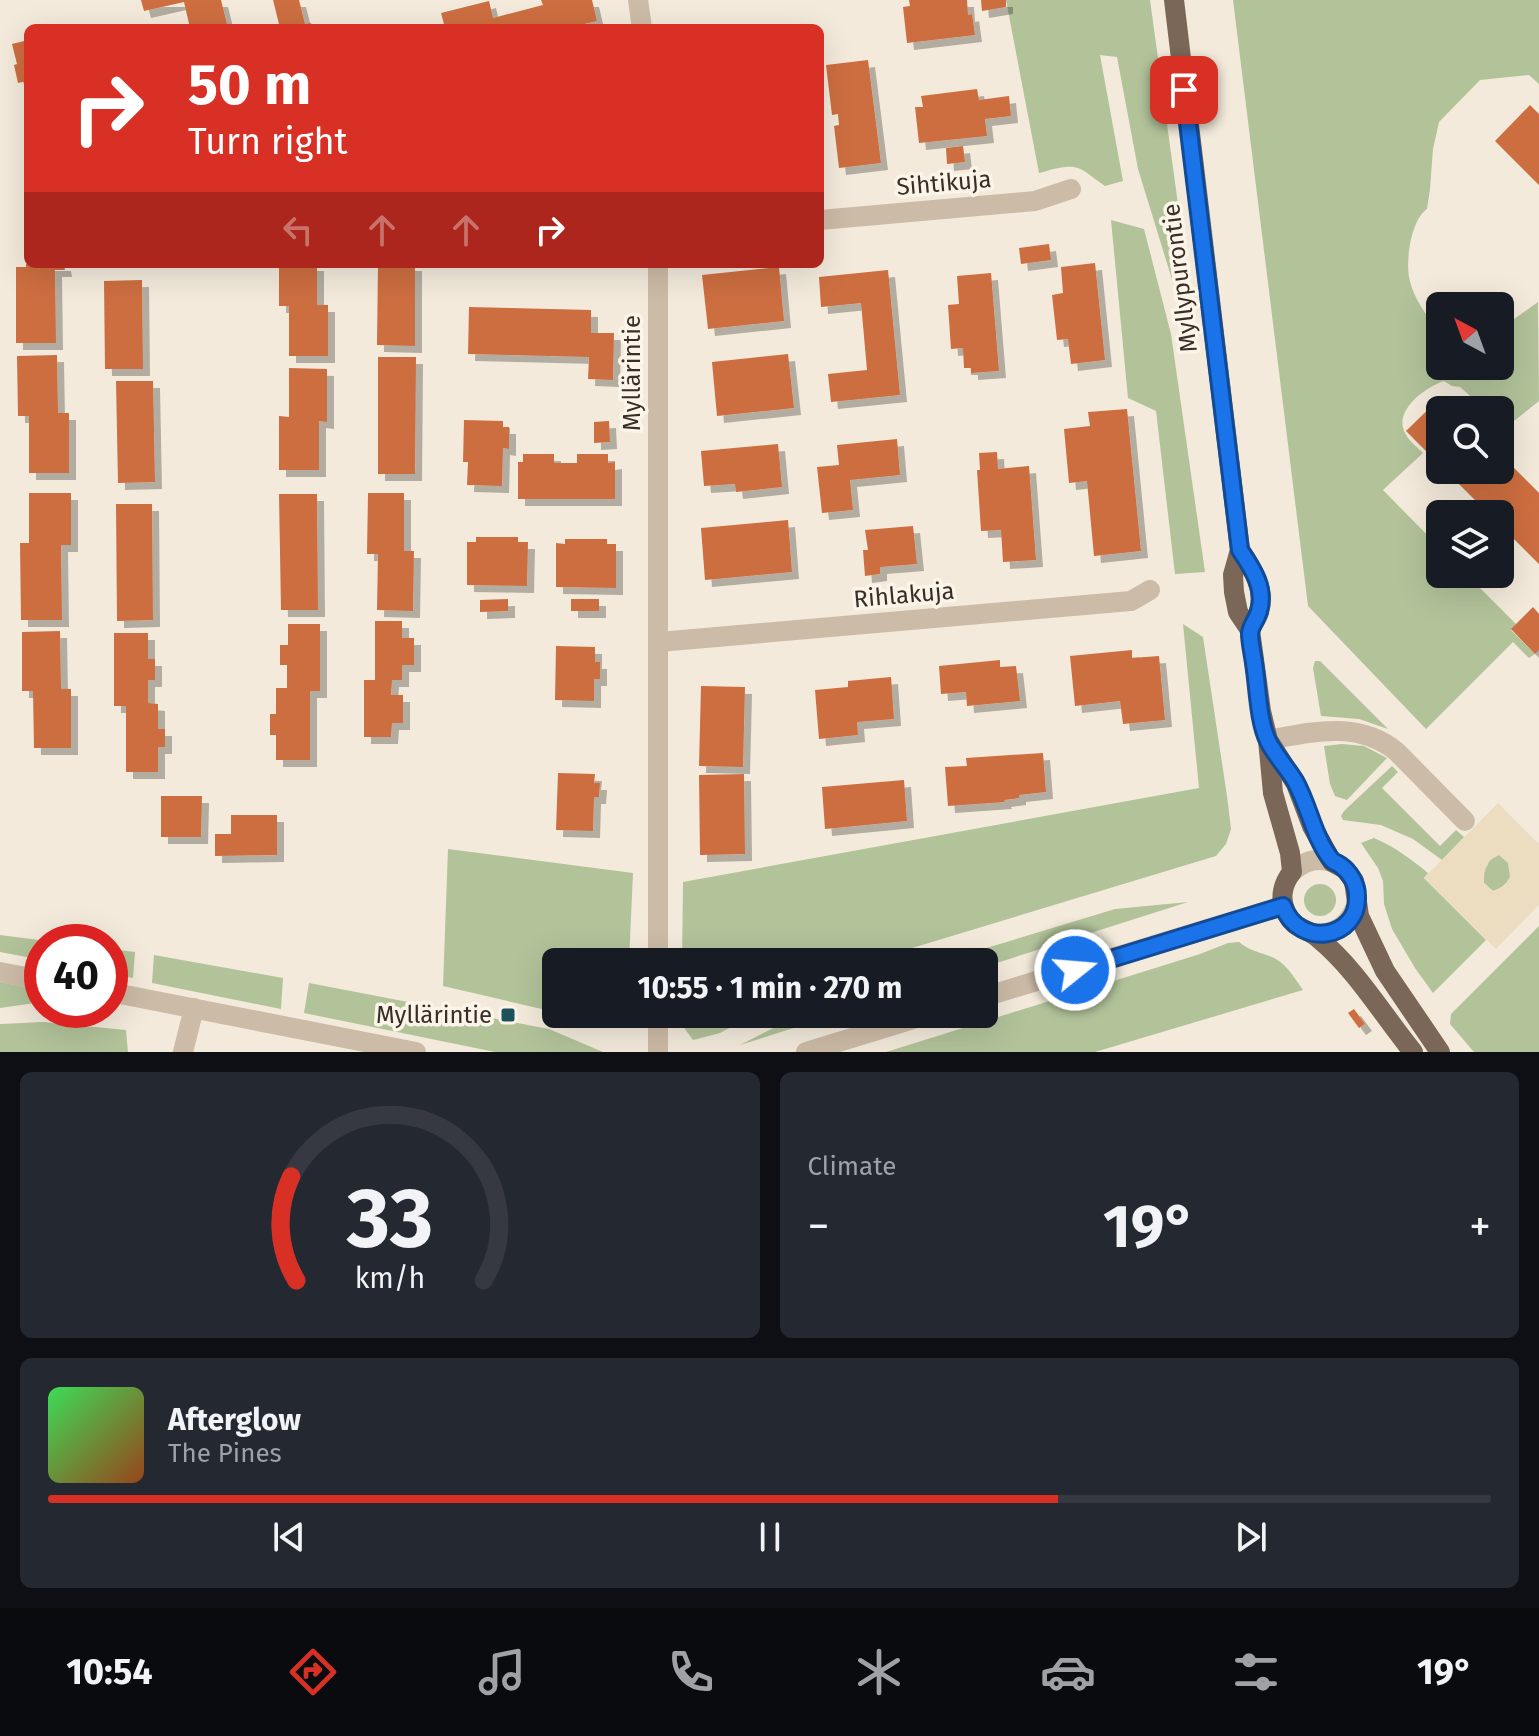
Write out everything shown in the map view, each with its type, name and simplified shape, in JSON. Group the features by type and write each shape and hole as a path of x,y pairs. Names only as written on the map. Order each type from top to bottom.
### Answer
{"main road":[{"name":"Myllypurontie","path":"1174,0 1240,550 1256,574 1259,589 1260,610 1250,630 1268,740 1273,793 1290,853 1292,872"},
{"name":"Myllypurontie","path":"1268,740 1296,784 1312,826 1332,862"},
{"path":"1332,862 1350,874 1356,888 1359,916 1385,971 1440,1052"},
{"path":"1292,872 1284,884 1282,898 1289,919 1328,946 1413,1052"}],"street":[{"path":"638,0 641,24"},
{"name":"Sihtikuja","path":"824,220 1035,201 1071,189"},
{"name":"Myllärintie","path":"658,268 658,948"},
{"name":"Rihlakuja","path":"659,642 1131,601 1150,590"},
{"path":"1268,740 1337,730 1375,737 1397,752 1465,821"},
{"path":"1292,872 1311,860 1332,862"},
{"path":"1314,934 1329,933 1342,927 1352,916 1357,902"},
{"path":"998,993 1283,906"},
{"path":"0,972 24,977"},
{"path":"128,995 416,1052"},
{"path":"183,1052 194,1008"},
{"path":"658,1028 658,1052"},
{"path":"806,1052 884,1028"}],"green space":[{"path":"1006,0 1150,0 1191,299 1179,302 1138,169 1117,57 1100,55 1123,181 1105,186 1073,167 1039,173"},
{"path":"1233,0 1539,0 1539,84 1529,75 1480,80 1439,122 1427,209 1413,231 1408,269 1412,288 1426,314 1426,380 1514,380 1514,319 1538,302 1539,401 1514,421 1514,396 1470,396 1460,387 1444,381 1429,388 1407,408 1402,424 1407,436 1423,453 1383,490 1426,534 1426,588 1480,588 1516,624 1511,630 1535,654 1529,658 1513,642 1426,729 1308,606"},
{"path":"1111,220 1144,229 1171,334 1205,572 1175,574 1156,411 1128,398"},
{"path":"1183,624 1203,637 1227,796 1231,829 1226,844 1216,856 912,948 682,948 683,882 1199,788"},
{"path":"1315,661 1320,661 1388,729 1359,719 1321,716 1313,668"},
{"path":"1324,746 1364,746 1387,758 1347,800 1335,796"},
{"path":"1392,766 1398,772 1382,788 1440,846 1456,830 1464,837 1442,860 1413,839 1381,825 1343,820 1341,816 1344,811"},
{"path":"1374,838 1428,873 1424,878 1486,940 1433,993 1392,929 1384,904 1383,881 1361,843"},
{"path":"448,849 633,873 630,948 542,948 542,1009 443,986"},
{"path":"1499,855 1509,864 1511,875 1505,884 1493,891 1484,883 1484,874 1488,862"},
{"path":"1320,884 1331,889 1336,900 1331,911 1320,916 1309,911 1304,900 1309,889"},
{"path":"1188,902 998,963 998,948 986,948 1115,909"},
{"path":"1539,926 1539,1052 1474,1052 1450,1024 1451,1014"},
{"path":"0,935 24,938 24,957 0,952"},
{"path":"1239,942 1280,962 1303,990 1095,1052 886,1052 963,1028 998,1028 998,1017"},
{"path":"128,951 135,952 133,978 128,977"},
{"path":"154,955 283,978 281,1009 152,983"},
{"path":"0,982 24,987 24,1005 0,1008"},
{"path":"309,983 549,1029 603,1052 495,1052 304,1013"},
{"path":"24,1023 24,1028 126,1030 128,1052 0,1052 0,1024"},
{"path":"684,1028 729,1028 720,1033 693,1040"},
{"path":"773,1028 794,1028 740,1045"}],"shaded area":[{"path":"1498,803 1539,844 1539,905 1496,949 1424,878","holes":["1499,855 1508,863 1510,877 1505,886 1493,891 1484,883 1483,874 1490,860"]}],"building":[{"path":"141,0 221,0 227,24 189,24 184,2 144,11"},
{"path":"273,0 299,0 305,24 279,24"},
{"path":"541,0 592,0 597,21 584,24 444,24 441,13 489,1 493,18 543,5"},
{"path":"909,0 967,0 975,35 907,43 903,7 910,6"},
{"path":"981,0 1006,0 1006,7 982,11"},
{"path":"24,41 24,82 18,83 12,44"},
{"path":"868,60 881,163 839,168 834,126 839,125 838,114 832,115 826,65"},
{"path":"977,89 979,100 1009,96 1011,116 985,119 987,136 919,143 915,107 923,107 921,96"},
{"path":"1530,105 1539,114 1539,185 1495,141"},
{"path":"963,146 965,162 947,164 946,148"},
{"path":"1049,244 1051,260 1021,264 1019,248"},
{"path":"1095,263 1105,360 1071,364 1068,339 1057,340 1052,295 1063,293 1061,267"},
{"path":"16,267 65,268 55,270 56,343 16,343"},
{"path":"279,268 317,268 317,305 328,305 328,356 289,356 289,306 279,306"},
{"path":"378,268 415,268 415,346 377,345"},
{"path":"779,268 784,321 708,329 702,275"},
{"path":"888,270 900,395 831,402 828,374 867,370 861,303 821,307 819,277"},
{"path":"991,273 999,371 971,373 971,368 964,368 963,348 951,349 948,305 959,304 957,276"},
{"path":"142,280 143,369 105,369 104,281"},
{"path":"469,307 591,310 591,333 614,333 613,380 588,379 589,357 468,354"},
{"path":"788,354 794,408 717,416 712,362"},
{"path":"57,355 58,413 69,413 69,473 29,473 29,416 18,416 17,356"},
{"path":"378,357 416,357 415,474 378,474"},
{"path":"289,368 327,369 327,422 319,421 319,470 279,470 279,416 289,417"},
{"path":"116,381 153,381 155,482 118,483"},
{"path":"1127,409 1141,551 1094,556 1087,481 1069,483 1064,429 1090,426 1088,412"},
{"path":"1426,412 1426,451 1406,431"},
{"path":"464,420 503,421 503,427 509,427 509,449 503,448 502,486 467,485 468,462 463,462"},
{"path":"609,421 610,442 594,443 594,422"},
{"path":"897,439 900,475 850,480 853,510 822,513 817,467 839,465 837,445"},
{"path":"778,444 782,487 736,492 735,484 704,486 701,451"},
{"path":"997,452 998,469 1029,466 1036,560 1003,562 1001,530 981,531 977,470 980,470 979,453"},
{"path":"523,454 554,454 554,463 577,463 577,454 608,454 608,463 615,462 615,499 518,499 518,462 523,462"},
{"path":"1514,468 1539,493 1539,564 1514,539 1514,500 1475,500 1459,484 1514,484"},
{"path":"29,493 71,493 71,545 61,545 62,620 21,620 20,543 29,543"},
{"path":"368,493 404,493 404,551 414,551 413,611 377,610 378,554 367,554"},
{"path":"279,494 317,494 318,610 281,610"},
{"path":"116,504 152,504 153,620 117,621"},
{"path":"788,520 792,572 705,580 701,528"},
{"path":"913,526 917,564 880,567 880,574 865,576 863,550 868,550 865,530"},
{"path":"476,537 518,537 518,542 528,542 527,586 467,585 467,542 476,542"},
{"path":"565,539 607,539 607,544 616,544 616,588 556,587 556,543 565,544"},
{"path":"508,599 508,611 480,612 480,600"},
{"path":"571,599 599,599 599,611 571,611"},
{"path":"1533,607 1539,614 1539,650 1535,654 1511,629"},
{"path":"375,621 402,621 402,638 414,638 414,665 402,665 402,680 392,680 391,695 403,695 403,723 392,723 391,737 364,737 364,680 375,680"},
{"path":"288,624 320,624 320,691 310,691 310,760 276,760 276,735 270,735 270,714 276,714 276,688 287,688 287,665 280,665 280,645 288,645"},
{"path":"60,631 61,689 71,689 71,748 34,748 33,691 22,691 22,632"},
{"path":"114,633 148,633 148,659 155,659 155,680 148,680 148,703 158,704 158,729 165,729 165,747 158,747 158,772 126,772 126,706 114,706"},
{"path":"556,646 595,647 595,662 600,662 600,679 594,679 594,701 555,700"},
{"path":"1132,650 1132,658 1159,656 1165,720 1123,724 1120,701 1075,706 1070,656"},
{"path":"1000,660 1000,667 1016,666 1020,701 967,706 966,692 941,694 939,666"},
{"path":"891,677 894,719 857,722 858,735 819,739 815,690 848,687 848,681"},
{"path":"701,686 745,687 743,767 699,766"},
{"path":"1043,753 1046,792 1019,795 1019,798 1005,802 948,806 945,767 967,766 966,758"},
{"path":"558,773 595,774 594,783 600,783 599,797 594,797 593,831 556,830"},
{"path":"744,774 745,854 700,855 699,775"},
{"path":"904,780 907,821 825,829 822,787"},
{"path":"161,796 202,796 201,837 161,837"},
{"path":"231,815 277,815 277,855 215,856 215,834 231,834"},
{"path":"1354,1009 1365,1024 1359,1028 1348,1013"}],"place":[{"name":"Myllärintie","path":"508,1015"}],"route":[{"path":"1075,970 1283,906 1289,919 1301,929 1314,934 1329,933 1347,922 1357,902 1354,881 1345,869 1332,862 1312,826 1296,784 1268,740 1261,711 1250,630 1260,610 1259,589 1256,574 1240,550 1184,90"}]}
